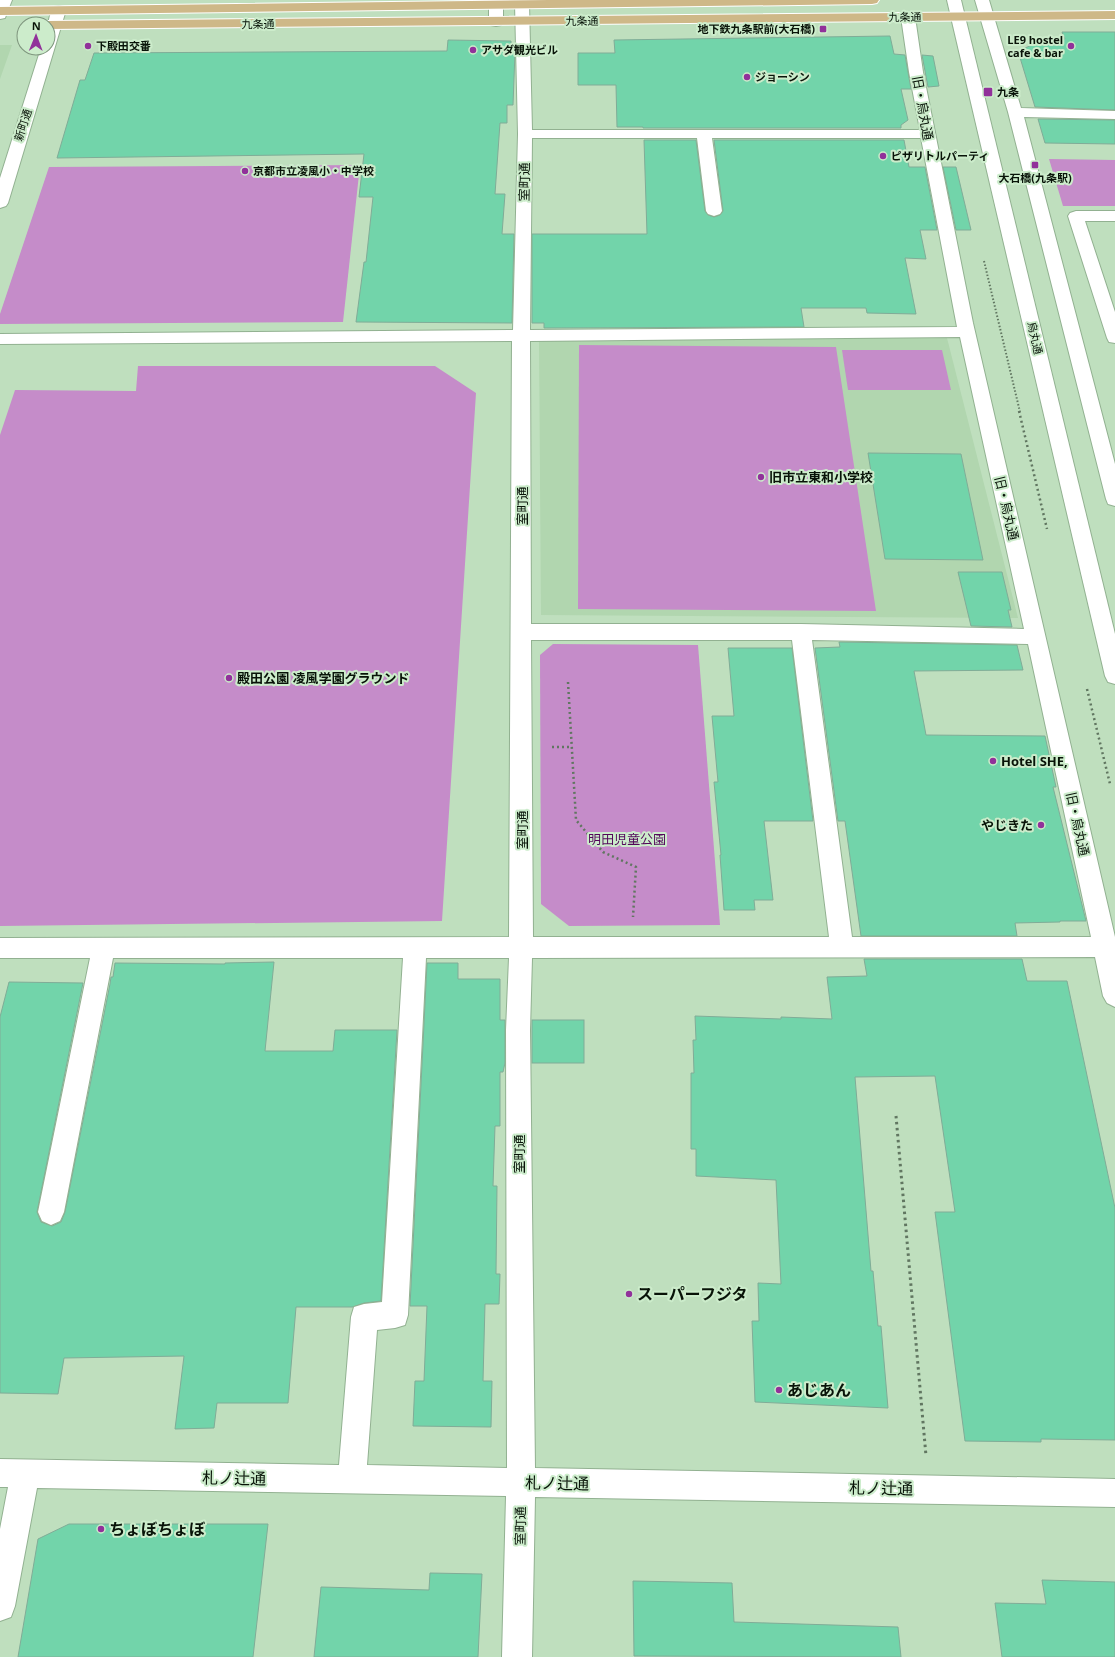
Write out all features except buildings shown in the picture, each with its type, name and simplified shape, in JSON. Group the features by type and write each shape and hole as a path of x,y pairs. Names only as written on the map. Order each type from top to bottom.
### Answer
{"main road":[{"name":"九条通","path":"56,25 496,22 521,13 872,0"},
{"name":"九条通","path":"2,15 59,10 496,2 521,13 908,17 1115,16"}],"street":[{"name":"烏丸通","path":"954,0 1115,676"},
{"path":"982,0 1015,112 1115,499"},
{"path":"496,2 496,22"},
{"name":"新町通","path":"56,16 59,10"},
{"name":"室町通","path":"517,1657 521,1482 518,1030 521,947 521,336 525,134 521,13"},
{"name":"旧・烏丸通","path":"908,17 928,134 966,332 1078,823 1109,947 1115,996"},
{"name":"新町通","path":"0,203 45,56"},
{"path":"1015,112 1115,115"},
{"path":"525,134 928,134"},
{"path":"704,134 714,211"},
{"path":"1115,216 1076,216 1115,338"},
{"path":"0,339 966,332"},
{"path":"522,632 801,632 1036,637"},
{"path":"801,632 842,947"},
{"path":"51,1212 104,947"},
{"path":"352,1480 364,1317 395,1315 415,947"},
{"path":"0,948 1109,947"},
{"path":"0,1606 13,1474"},
{"name":"札ノ辻通","path":"13,1474 1115,1493"}],"path":[{"path":"568,682 576,820 603,852 636,868 631,947"},
{"path":"896,1116 930,1489"}],"shaded area":[{"path":"0,45 12,45 0,79"},
{"name":"旧市立東和小学校","path":"946,334 1018,618 541,615 539,339"}],"green space":[{"path":"1049,159 1115,160 1115,206 1063,206"},
{"path":"360,165 343,322 0,324 0,314 49,167"},
{"path":"579,345 836,347 876,611 578,609"},
{"path":"842,350 942,350 951,390 848,390"},
{"name":"殿田公園 凌風学園グラウンド","path":"138,366 435,366 476,393 442,921 0,926 0,435 15,390 136,391"},
{"name":"明田児童公園","path":"553,644 698,645 720,925 569,926 541,904 540,655"}],"place":[{"name":"地下鉄九条駅前(大石橋)","path":"823,29"},
{"name":"下殿田交番","path":"88,46"},
{"name":"LE9 hostel cafe & bar","path":"1071,46"},
{"name":"アサダ観光ビル","path":"473,50"},
{"name":"ジョーシン","path":"747,77"},
{"name":"九条","path":"988,92"},
{"name":"ピザリトルパーティ","path":"883,156"},
{"name":"大石橋(九条駅)","path":"1035,165"},
{"name":"京都市立凌風小・中学校","path":"245,171"},
{"name":"旧市立東和小学校","path":"761,477"},
{"name":"殿田公園 凌風学園グラウンド","path":"229,678"},
{"name":"Hotel SHE,","path":"993,761"},
{"name":"やじきた","path":"1041,825"},
{"name":"スーパーフジタ","path":"629,1294"},
{"name":"あじあん","path":"779,1390"},
{"name":"ちょぼちょぼ","path":"101,1529"}]}
